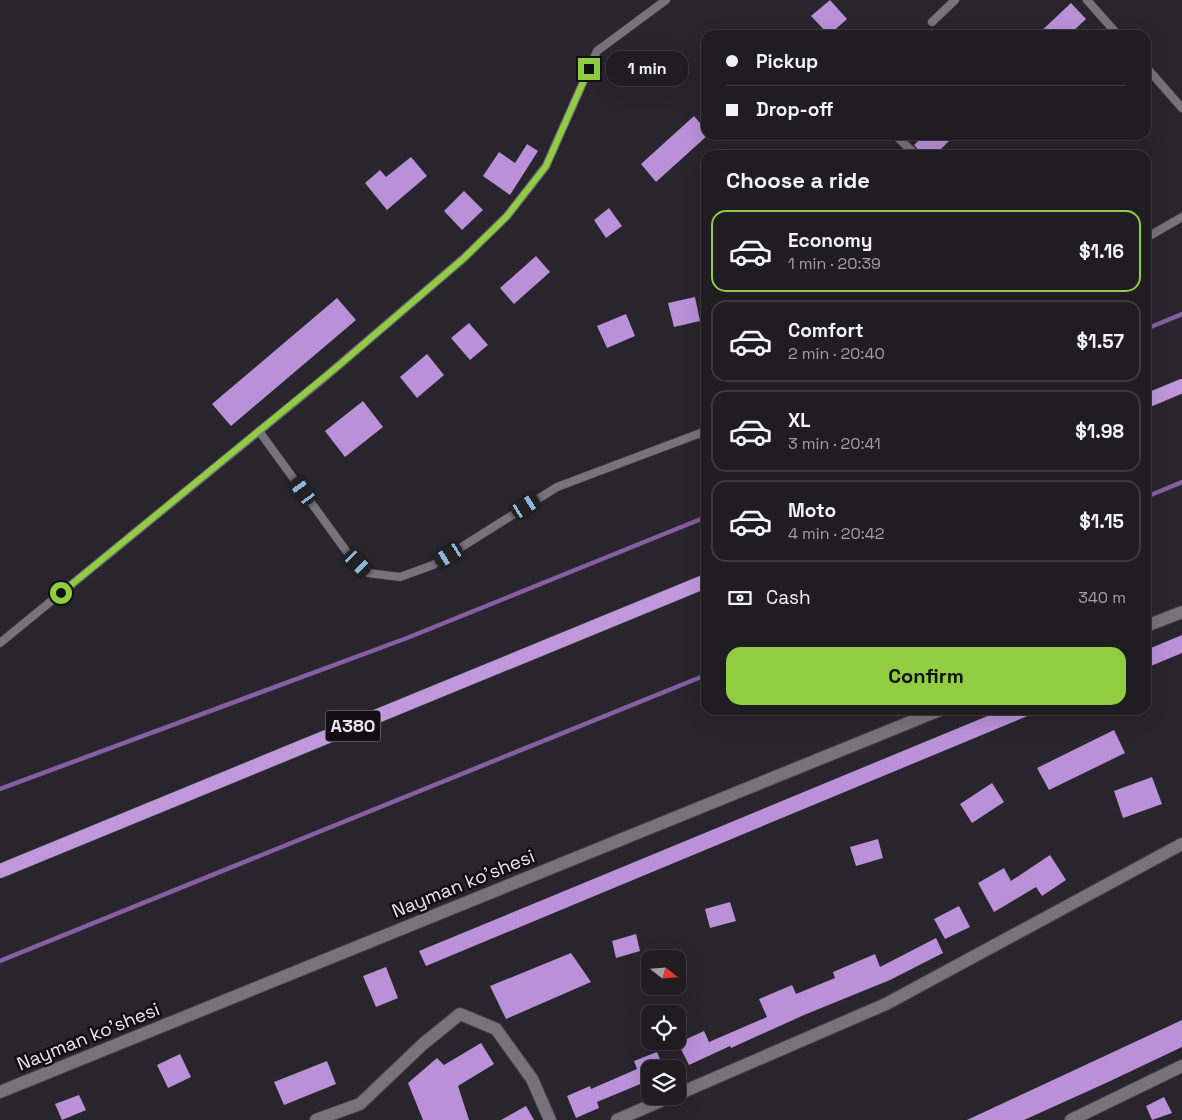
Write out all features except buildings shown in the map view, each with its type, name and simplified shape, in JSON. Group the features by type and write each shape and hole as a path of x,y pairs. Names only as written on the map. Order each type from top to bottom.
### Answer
{"highway":[{"path":"1151,399 1182,386"},
{"name":"A380","path":"0,871 701,583"}],"street":[{"path":"1151,624 1182,612"},
{"name":"Nayman ko'shesi","path":"0,1092 928,715"},
{"path":"686,1091 886,1004 1182,844"},
{"path":"316,1120 360,1104 423,1044 460,1014 496,1028 532,1079 550,1120"},
{"path":"1071,1120 1182,1066"},
{"path":"617,1120 651,1105"}],"lane":[{"path":"0,643 259,431 464,258 507,216 546,166 597,51 666,0"},
{"path":"932,22 955,0"},
{"path":"1087,0 1114,30"},
{"path":"1151,73 1182,108"},
{"path":"900,140 911,150"},
{"path":"1151,235 1182,217"},
{"path":"259,431 347,552 368,573 400,577 433,565 557,487 701,433"}],"waterway":[{"path":"1151,327 1182,314"},
{"path":"1151,495 1182,482"},
{"path":"0,789 407,638 701,519"},
{"path":"0,961 701,677"}],"route":[{"path":"61,593 338,366 464,258 507,216 546,166 589,69"}]}
